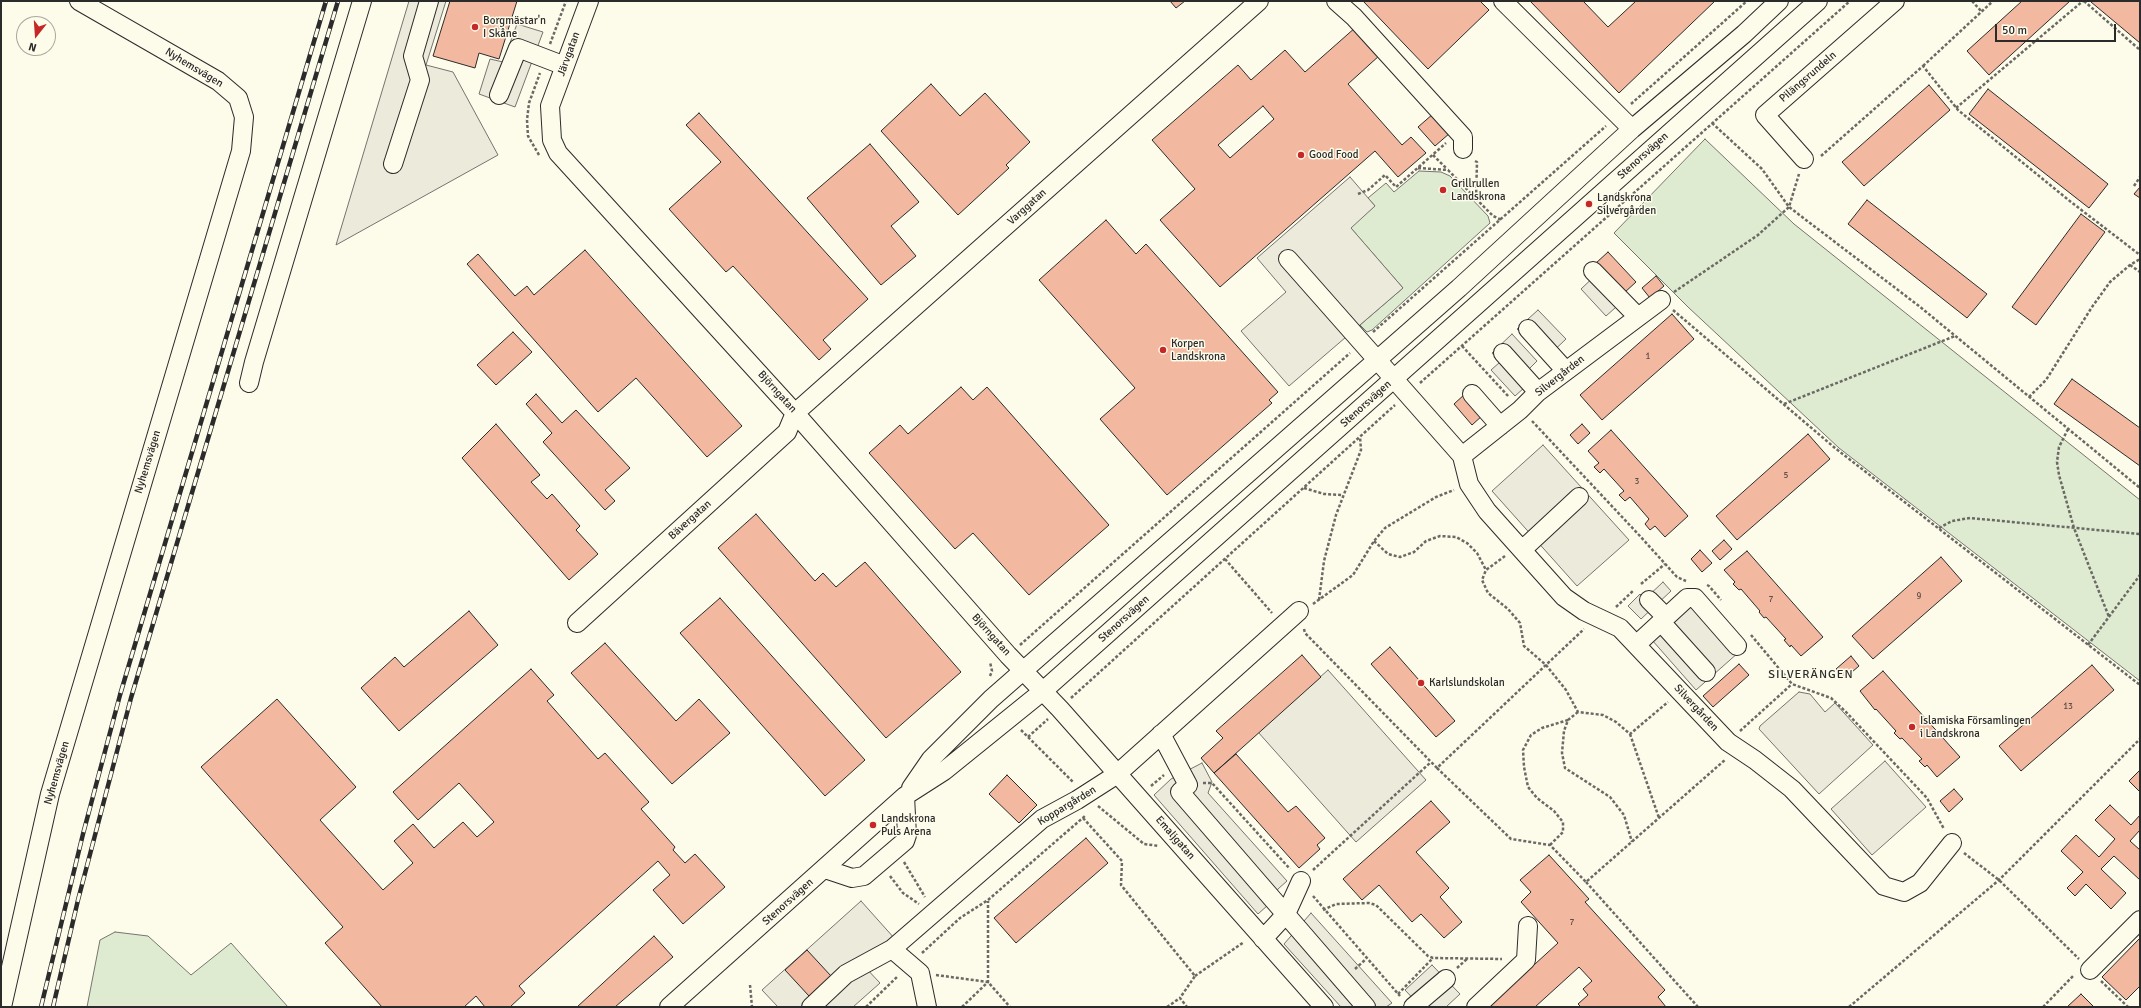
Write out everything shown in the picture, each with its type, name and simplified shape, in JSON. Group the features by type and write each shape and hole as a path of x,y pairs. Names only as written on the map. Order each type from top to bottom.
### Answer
{"street":[{"name":"Nyhemsvägen","path":"2,1007 50,794 241,151 244,117 238,98 218,81 80,1"},
{"path":"249,383 362,1"},
{"path":"393,164 420,80 413,56 429,1"},
{"name":"Järvgatan","path":"550,106 589,1"},
{"name":"Varggatan","path":"795,413 1259,1"},
{"path":"1336,1 1354,17 1463,137 1463,149"},
{"path":"1503,1 1632,129"},
{"name":"Stenorsvägen","path":"905,796 931,759 991,699 1377,361 1500,251 1632,129 1744,34 1780,1"},
{"name":"Stenorsvägen","path":"669,1007 905,796 944,771 1043,691 1818,1"},
{"name":"Pilängsrundeln","path":"1804,158 1765,115 1895,1"},
{"path":"499,95 518,48 565,66"},
{"name":"Björngatan","path":"550,106 552,140 558,154 795,413 1024,671"},
{"name":"Silvergården","path":"1288,259 1462,456 1469,484 1487,511 1564,597 1584,611 1620,628 1733,746 1792,789 1884,886 1904,892 1920,883 1952,843"},
{"path":"1593,271 1638,317"},
{"name":"Silvergården","path":"1462,456 1520,410 1538,392 1661,300"},
{"path":"1528,329 1566,372"},
{"path":"1503,353 1538,392"},
{"path":"1472,394 1500,426"},
{"name":"Bävergatan","path":"577,623 787,432 795,413"},
{"path":"1520,548 1579,497"},
{"path":"1636,645 1687,598 1695,598 1743,639"},
{"path":"1649,600 1663,620 1706,672"},
{"name":"Koppargården","path":"811,1007 846,974 892,949 1042,819 1077,800 1116,775 1299,612"},
{"name":"Emaljgatan","path":"1024,671 1060,709 1116,775 1139,798 1255,940 1324,1007"},
{"path":"1161,734 1188,785 1180,792 1366,1007"},
{"path":"825,869 852,878 864,876 905,841 907,835 905,796"},
{"path":"1255,940 1286,914 1301,882"},
{"path":"2087,967 2140,920"},
{"path":"1476,1007 1526,960 1528,926"},
{"path":"892,949 915,968 927,1007"},
{"path":"1407,1003 1446,979"}],"path":[{"path":"1028,737 1407,394 1850,1"},
{"path":"1972,1 1981,11"},
{"path":"1993,1 1923,66 1816,160 1804,158 1789,207 1758,235 1661,300 1835,448 2140,685"},
{"path":"1956,108 2083,1 2140,50"},
{"path":"1923,66 1956,108 2071,202 2140,255"},
{"path":"1712,123 1762,169 1789,207 1955,336 2140,488"},
{"path":"1358,194 1368,190 1385,175 1396,187 1458,132"},
{"path":"1463,149 1477,162 1476,199"},
{"path":"1433,154 1493,216 1502,220"},
{"path":"1418,168 1448,170"},
{"path":"2134,186 2140,177"},
{"path":"2029,397 2046,380 2092,307 2110,282 2130,265 2140,259"},
{"path":"2130,265 2140,272"},
{"path":"1784,404 1955,336"},
{"path":"1462,346 1677,577 1688,582"},
{"path":"2068,429 2059,447 2057,462 2074,528 2109,617"},
{"path":"1319,600 1324,561 1342,496 1361,450 1360,437"},
{"path":"1469,484 1436,497 1385,528 1374,541 1353,575 1333,588 1319,600 1299,612 1305,633 1431,762 1511,839 1550,845 1586,882 1698,1007"},
{"path":"1304,488 1324,494 1342,496"},
{"path":"1939,528 1952,521 1970,518 2140,534"},
{"path":"1374,541 1388,554 1400,557 1414,552 1426,542 1440,536 1456,537 1468,543 1477,553 1486,570"},
{"path":"1520,548 1486,570 1482,580 1488,593 1508,609 1520,624 1524,646 1546,665 1566,690 1578,712"},
{"path":"1225,559 1283,626"},
{"path":"2088,645 2140,575"},
{"path":"1702,585 1710,586 1724,603"},
{"path":"1437,768 1584,629 1602,619"},
{"path":"1743,639 1792,684 1831,698 1846,712 1927,798 1952,843 1999,880 2128,1007"},
{"path":"1586,882 1659,818 1733,746 1792,684"},
{"path":"1630,734 1680,692"},
{"path":"1550,845 1563,832 1563,822 1554,811 1537,798 1528,786 1524,767 1523,750 1532,735 1542,728 1568,720 1578,712 1603,715 1616,722 1630,734 1659,818"},
{"path":"1568,720 1564,730 1562,753 1565,768 1610,797 1624,814 1632,842"},
{"path":"1849,1007 1999,880 2140,739"},
{"path":"1301,882 1431,762"},
{"path":"1139,798 1166,772"},
{"path":"1199,782 1212,784 1301,882 1323,910 1407,1003"},
{"path":"1093,810 1098,806"},
{"path":"866,1007 915,968 948,929 960,918 988,900 1088,814"},
{"path":"1084,818 1122,862 1121,885 1195,976"},
{"path":"895,850 917,881 933,913"},
{"path":"888,872 903,893 933,913 948,929"},
{"path":"962,1007 988,982 988,900"},
{"path":"1323,910 1336,904 1369,903 1376,905 1428,956 1433,958 1526,960"},
{"path":"1167,1007 1180,998 1195,976 1255,940"},
{"path":"1398,994 1433,958"},
{"path":"2043,1007 2087,967"},
{"path":"915,968 988,982 1010,1007"},
{"path":"750,985 752,1007"},
{"path":"1180,998 1187,1007"}],"green space":[{"path":"1705,139 1794,224 2140,500 2140,681 1839,448 1688,307 1614,233"},
{"path":"1419,171 1441,172 1450,176 1488,216 1490,223 1372,330 1367,332 1360,325 1403,288 1350,227 1375,206 1368,198 1386,183 1394,192"},
{"path":"115,932 148,936 191,975 231,943 288,1007 87,1007 100,940"}],"shaded area":[{"path":"409,1 446,1 426,65 453,72 498,155 336,245"},
{"path":"517,24 543,32 515,107 479,94 490,59 503,62"},
{"path":"1350,177 1375,206 1351,228 1403,288 1289,386 1241,331 1286,292 1257,258"},
{"path":"1599,272 1624,300 1606,316 1581,289"},
{"path":"1538,310 1566,339 1545,359 1517,329"},
{"path":"1512,334 1537,361 1527,371 1534,379 1515,396 1491,370 1500,362 1492,353"},
{"path":"1543,445 1629,540 1577,586 1492,491"},
{"path":"1663,582 1671,591 1641,619 1628,606 1640,594 1645,599"},
{"path":"1703,595 1747,645 1696,690 1652,640"},
{"path":"1328,670 1426,780 1356,842 1258,732"},
{"path":"1799,692 1810,694 1825,712 1835,703 1873,745 1819,794 1759,729 1760,726"},
{"path":"1885,761 1926,807 1872,855 1831,809"},
{"path":"1202,763 1212,782 1208,793 1287,881 1278,889 1268,905 1258,914 1154,795 1171,779"},
{"path":"861,901 895,939 864,966 880,983 853,1007 778,1007 762,990"},
{"path":"1311,913 1392,1003 1386,1007 1341,1007 1284,944"},
{"path":"1432,965 1460,994 1446,1007 1421,1007 1405,990"}],"building":[{"name":"Borgmästar'n I Skåne","path":"450,1 517,1 499,59 479,53 475,68 433,56"},
{"path":"1170,1 1185,1 1176,8"},
{"path":"1363,1 1480,1 1489,10 1428,69"},
{"path":"1530,1 1583,1 1608,27 1636,1 1715,1 1619,93"},
{"path":"2022,1 2070,1 1989,75 1967,51"},
{"path":"2140,1 2140,43 2091,2"},
{"name":"Good Food","path":"1356,27 1380,55 1348,84 1402,145 1411,137 1426,153 1398,177 1375,151 1220,287 1160,220 1195,189 1152,140 1238,65 1251,80 1285,50 1305,72","holes":["1263,106 1274,119 1230,158 1218,145"]},
{"path":"931,84 960,116 985,93 1030,142 1006,165 1009,168 958,215 881,131"},
{"path":"1929,85 1950,110 1864,186 1842,162"},
{"path":"1988,89 2108,184 2089,208 1969,114"},
{"path":"699,113 868,299 823,340 831,349 819,360 733,266 726,272 669,209 721,162 686,125"},
{"path":"1433,114 1450,133 1435,146 1418,127"},
{"path":"870,144 919,202 891,226 916,256 881,285 807,198"},
{"path":"2140,187 2140,198 2134,194"},
{"path":"1867,200 1987,294 1967,318 1848,224"},
{"path":"2081,214 2105,232 2036,325 2012,307"},
{"path":"1106,220 1136,254 1146,244 1278,392 1269,400 1272,403 1167,495 1100,419 1135,388 1039,280"},
{"path":"585,250 742,426 707,457 636,378 598,412 467,264 478,254 515,296 527,286 534,295"},
{"path":"1608,252 1636,282 1624,293 1596,263"},
{"path":"1656,276 1664,286 1650,298 1642,288"},
{"path":"1672,314 1694,339 1602,420 1580,395"},
{"path":"513,332 532,352 496,385 477,365"},
{"path":"2072,379 2140,428 2140,466 2054,404"},
{"path":"961,387 973,400 987,387 1109,525 1029,595 973,533 955,549 869,453 900,425 908,434"},
{"path":"536,394 562,423 576,410 630,468 605,490 615,501 605,510 543,442 552,433 526,404"},
{"path":"1465,394 1483,415 1472,425 1454,404"},
{"path":"496,424 540,475 531,482 547,499 552,494 580,526 576,530 598,554 569,580 462,458"},
{"path":"1582,424 1590,433 1578,444 1570,435"},
{"path":"1611,430 1688,516 1665,537 1655,526 1650,530 1645,524 1649,519 1630,497 1625,501 1619,495 1624,491 1604,469 1600,473 1594,467 1599,463 1588,451"},
{"path":"1808,434 1830,459 1737,540 1716,516"},
{"path":"756,514 815,581 823,573 836,587 865,562 961,672 886,738 718,548"},
{"path":"1724,540 1732,549 1720,560 1712,551"},
{"path":"1700,550 1712,563 1702,572 1691,559"},
{"path":"1747,551 1823,637 1801,656 1791,645 1790,647 1784,640 1786,639 1766,617 1764,618 1759,612 1760,611 1741,589 1739,590 1733,584 1735,582 1724,570"},
{"path":"1941,557 1962,581 1873,659 1852,636"},
{"path":"720,598 865,760 825,796 680,633"},
{"path":"469,611 498,645 399,731 361,688 395,657 404,667"},
{"path":"605,643 676,721 699,699 730,733 672,784 571,673"},
{"path":"1390,647 1455,721 1436,737 1371,664"},
{"path":"1302,655 1321,677 1214,773 1201,758 1223,738 1216,731"},
{"path":"1851,656 1859,666 1845,678 1836,669"},
{"path":"1739,664 1749,675 1713,707 1703,696"},
{"path":"2092,665 2114,690 2021,771 1999,746"},
{"path":"531,669 554,695 547,701 598,759 605,753 649,802 641,809 675,847 673,850 685,863 695,854 725,887 683,924 653,890 670,875 658,861 519,986 525,993 510,1007 485,1007 476,996 464,1007 382,1007 325,943 343,927 201,767 277,699 356,787 320,820 383,890 413,863 394,841 413,824 434,848 463,822 477,837 494,822 459,783 418,820 393,792"},
{"path":"1883,671 1960,757 1937,777 1927,765 1925,767 1919,761 1922,759 1902,738 1900,739 1894,733 1896,731 1876,709 1875,710 1860,691"},
{"path":"1236,754 1288,812 1296,806 1325,838 1317,845 1320,849 1299,868 1214,773"},
{"path":"2140,770 2140,792 2129,781"},
{"path":"1007,775 1037,805 1019,823 989,794"},
{"path":"1954,789 1963,799 1949,812 1940,801"},
{"path":"1431,801 1450,822 1416,852 1449,888 1440,897 1462,922 1444,938 1421,914 1412,922 1379,885 1362,900 1343,879"},
{"path":"2110,805 2131,825 2140,815 2140,830 2130,841 2140,850 2140,880 2114,856 2101,869 2126,893 2111,909 2086,884 2075,896 2067,888 2083,872 2061,851 2076,835 2099,857 2115,839 2095,820"},
{"path":"1086,838 1108,863 1016,943 994,918"},
{"path":"1549,855 1589,899 1585,902 1665,990 1658,997 1666,1007 1581,1007 1578,1004 1588,995 1583,989 1592,981 1579,967 1535,1007 1488,1007 1558,943 1521,902 1531,892 1520,880"},
{"path":"654,936 673,957 615,1007 577,1007"},
{"path":"2140,938 2140,986 2126,1000 2102,977"},
{"path":"807,950 831,976 809,996 785,970"},
{"path":"2081,994 2094,1007 2067,1007"}],"railway":[{"path":"41,1007 83,834 120,695 326,1"},
{"path":"53,1007 78,900 131,698 338,1"}],"place":[{"name":"Borgmästar'n I Skåne","path":"475,27"},
{"name":"Good Food","path":"1301,155"},
{"name":"Grillrullen Landskrona","path":"1443,190"},
{"name":"Landskrona Silvergården","path":"1589,204"},
{"name":"Korpen Landskrona","path":"1163,350"},
{"name":"Karlslundskolan","path":"1421,683"},
{"name":"Islamiska Församlingen i Landskrona","path":"1912,727"},
{"name":"Landskrona Puls Arena","path":"873,825"}],"district":[{"name":"SILVERÄNGEN","path":"1811,675"}]}
